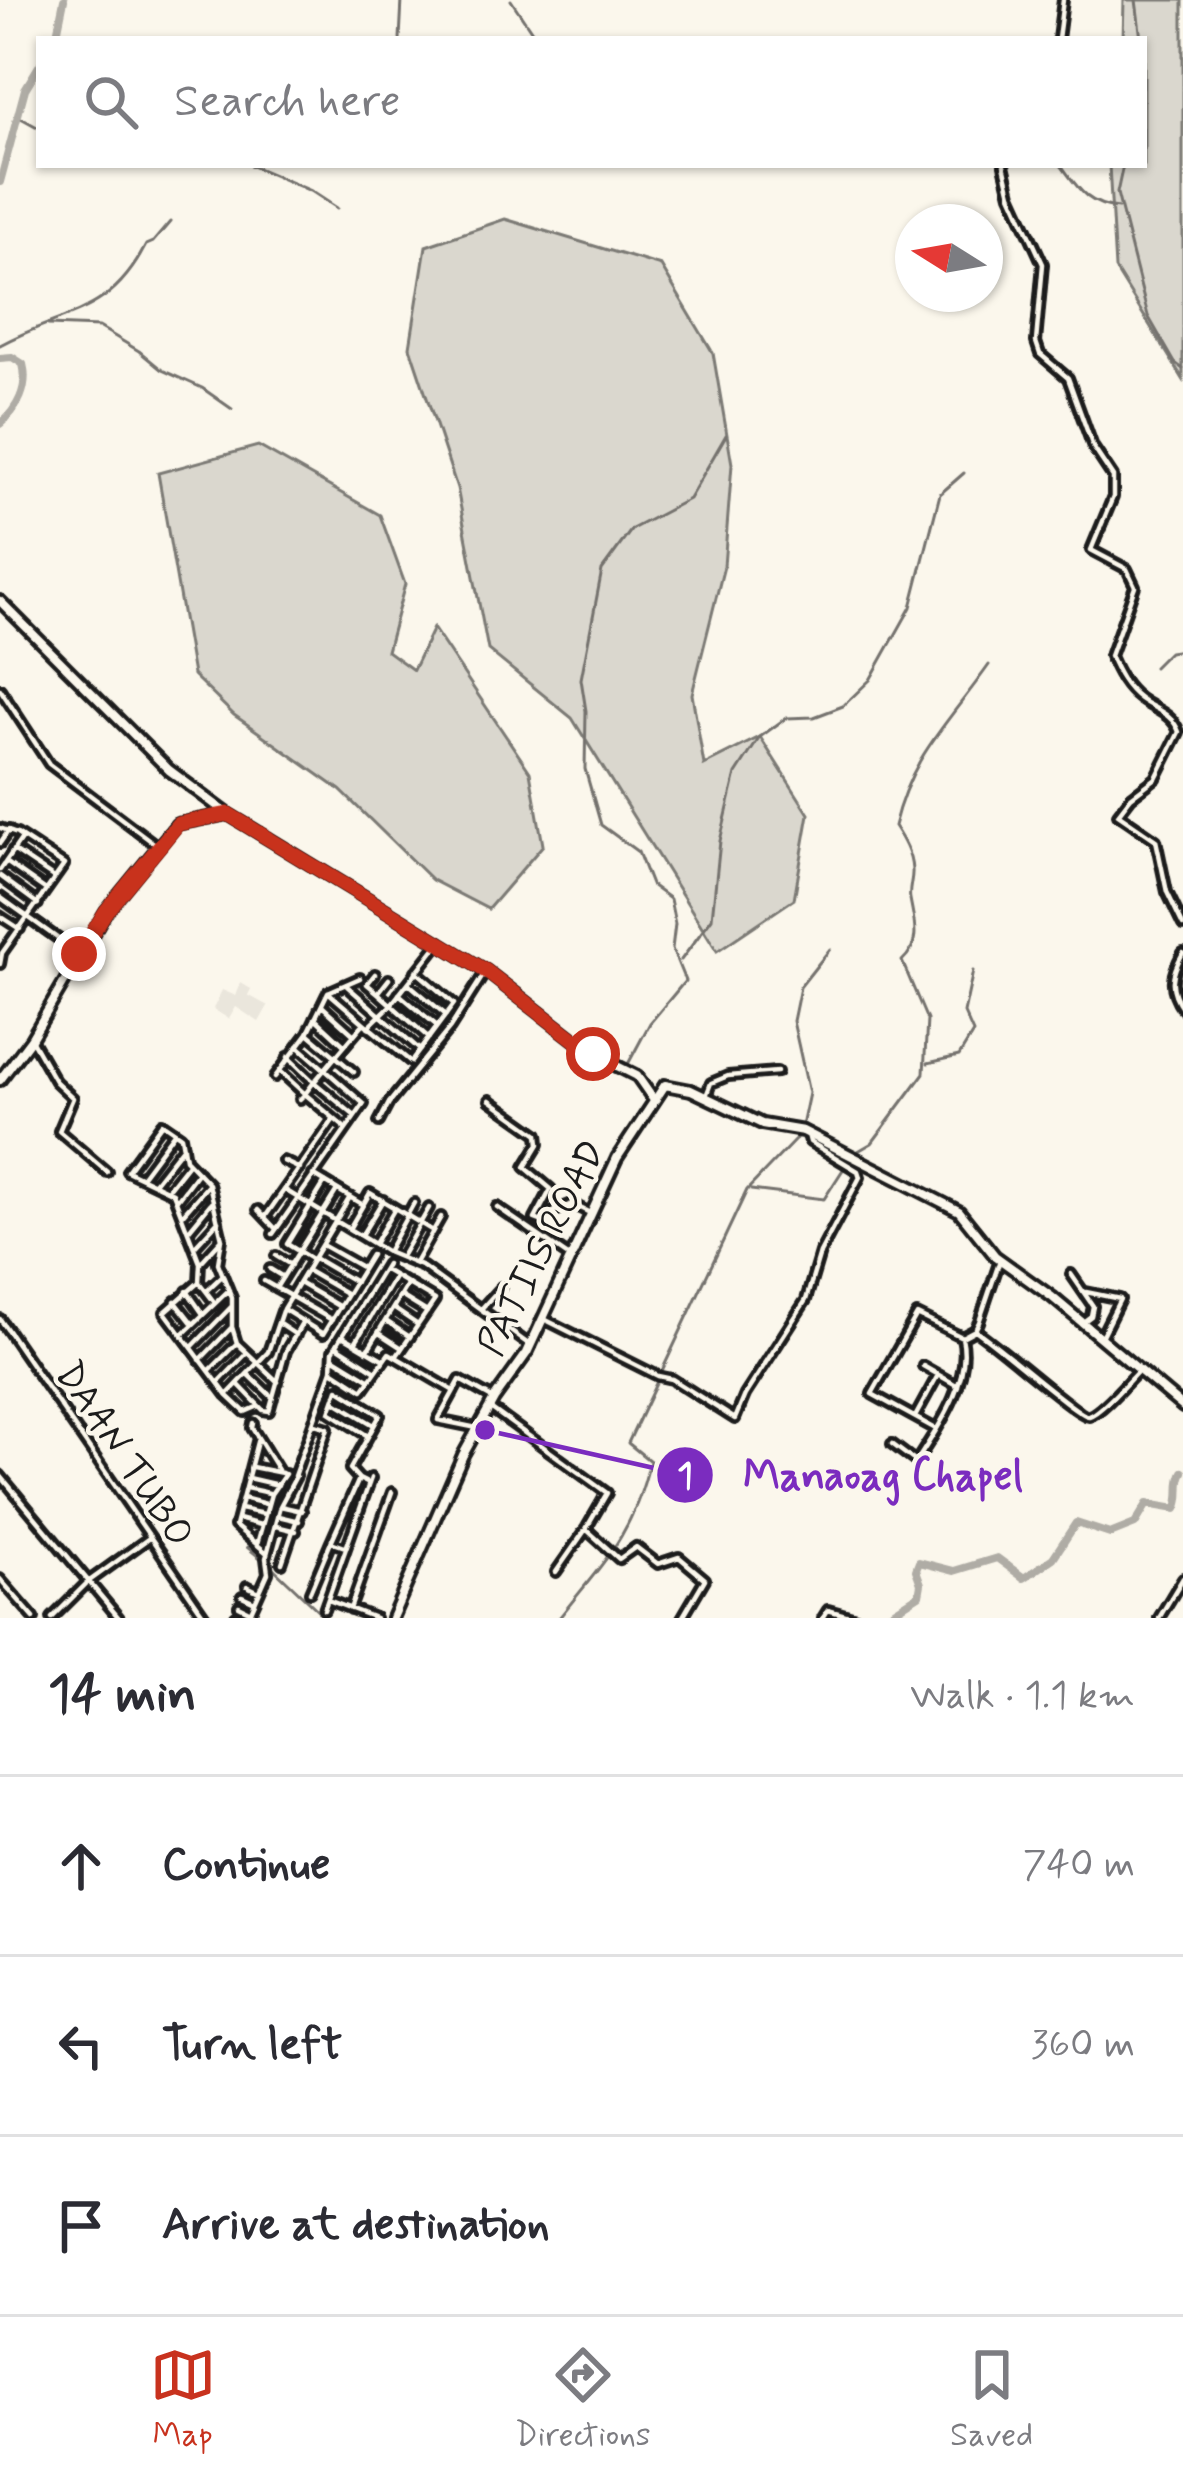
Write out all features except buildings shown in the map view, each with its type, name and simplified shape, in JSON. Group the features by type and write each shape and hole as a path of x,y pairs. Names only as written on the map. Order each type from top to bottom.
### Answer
{"street":[{"path":"1058,36 1063,0"},
{"path":"1005,168 1011,194 1043,264 1036,342 1040,354 1068,378 1093,447 1113,477 1113,497 1091,550 1127,569 1135,586 1109,656 1136,696 1172,718 1179,732 1156,778 1118,814 1156,840 1168,892 1183,925"},
{"path":"0,601 169,770 228,814 486,971 593,1054 637,1076 652,1100 662,1087 672,1084 706,1096 756,1122 802,1131 959,1211 1000,1260 1183,1406"},
{"path":"0,689 49,764 159,847"},
{"path":"0,1080 31,1039 106,911 178,824 228,814"},
{"path":"0,828 64,865 1,952 0,964"},
{"path":"0,844 9,830"},
{"path":"22,838 0,873 38,904"},
{"path":"14,850 55,878"},
{"path":"6,862 47,891"},
{"path":"0,897 79,954"},
{"path":"0,916 20,929"},
{"path":"0,934 11,941"},
{"path":"303,1097 353,1034 390,1006 440,942"},
{"path":"1183,953 1171,980 1183,1009"},
{"path":"346,1129 278,1074 308,1033 328,992 360,978 365,971"},
{"path":"328,992 411,1062 454,1004 416,971"},
{"path":"379,1122 486,971"},
{"path":"367,984 375,974"},
{"path":"360,978 429,1038"},
{"path":"378,993 389,980"},
{"path":"408,982 446,1015"},
{"path":"346,985 420,1050"},
{"path":"399,994 439,1026"},
{"path":"322,1006 353,1034"},
{"path":"315,1018 344,1045"},
{"path":"308,1033 354,1072"},
{"path":"31,1039 56,1081 74,1098 59,1131 107,1172"},
{"path":"258,1210 274,1232 364,1104 298,1046"},
{"path":"288,1057 355,1116"},
{"path":"706,1096 710,1084 725,1076 777,1072"},
{"path":"490,1100 538,1134 539,1144 524,1167 551,1189 536,1219 543,1222 572,1204 592,1214"},
{"name":"PATIIS ROAD","path":"392,1618 477,1428 531,1346 616,1158 652,1100"},
{"path":"265,1217 334,1119"},
{"path":"215,1303 199,1282 200,1263 169,1189 127,1171 162,1123 181,1136 188,1163 209,1184 222,1239 218,1263 229,1290 238,1343 278,1382"},
{"path":"318,1125 326,1131"},
{"path":"542,1318 672,1379 735,1419 745,1395 806,1300 820,1253 860,1178 858,1171 810,1142 802,1131"},
{"path":"141,1177 174,1132"},
{"path":"310,1138 317,1143"},
{"path":"154,1183 183,1146"},
{"path":"299,1148 309,1155"},
{"path":"283,1161 299,1169"},
{"path":"169,1189 188,1163"},
{"path":"176,1201 199,1172"},
{"path":"313,1175 363,1205"},
{"path":"325,1182 287,1244 355,1282"},
{"path":"182,1215 209,1184"},
{"path":"285,1190 387,1252 419,1265 531,1346"},
{"path":"276,1288 338,1190"},
{"path":"349,1229 370,1193 433,1231"},
{"path":"227,1395 268,1352 283,1309 350,1197"},
{"path":"361,1236 382,1200"},
{"path":"188,1231 213,1201"},
{"path":"387,1252 414,1203"},
{"path":"497,1207 571,1258"},
{"path":"374,1244 395,1208"},
{"path":"401,1257 429,1208"},
{"path":"419,1265 441,1217"},
{"path":"194,1247 218,1221"},
{"path":"200,1263 222,1239"},
{"path":"322,1245 363,1268"},
{"path":"283,1309 323,1334 371,1255"},
{"path":"276,1256 291,1264"},
{"path":"962,1337 974,1330 1000,1260"},
{"path":"239,1606 250,1615 268,1573 280,1506 292,1488 337,1346 384,1267 435,1300 402,1348 384,1360 363,1390 332,1370"},
{"path":"270,1270 283,1277"},
{"path":"306,1270 347,1294"},
{"path":"206,1291 223,1274"},
{"path":"1071,1274 1093,1306 1091,1316 1083,1322"},
{"path":"355,1343 395,1276"},
{"path":"264,1281 332,1320"},
{"path":"199,1282 165,1312 227,1395 245,1412 259,1406"},
{"path":"299,1282 340,1307"},
{"path":"367,1351 408,1283"},
{"path":"482,1308 501,1287"},
{"path":"182,1335 229,1290"},
{"path":"187,1291 203,1314"},
{"path":"1086,1292 1120,1299 1102,1337"},
{"path":"401,1296 427,1312"},
{"path":"175,1301 194,1324"},
{"path":"191,1348 231,1307"},
{"path":"393,1308 418,1325"},
{"path":"934,1428 872,1394 917,1315 962,1337"},
{"name":"DAAN TUBO","path":"0,1319 206,1618"},
{"path":"386,1321 410,1337"},
{"path":"266,1422 282,1365 303,1322"},
{"path":"278,1323 296,1335"},
{"path":"200,1360 232,1327"},
{"path":"974,1330 1029,1368 1066,1406 1083,1415 1090,1415 1139,1370"},
{"path":"379,1333 402,1348"},
{"path":"343,1336 384,1360"},
{"path":"892,1444 916,1462 958,1386 965,1362 962,1337"},
{"path":"209,1371 238,1343"},
{"path":"337,1346 376,1371"},
{"path":"268,1352 282,1365"},
{"path":"218,1383 246,1354"},
{"path":"393,1355 454,1391"},
{"path":"333,1357 370,1380"},
{"path":"923,1366 958,1386"},
{"path":"248,1374 273,1398"},
{"path":"915,1418 938,1375"},
{"path":"477,1428 438,1420 460,1380 608,1492 556,1572"},
{"path":"238,1384 268,1412"},
{"path":"324,1610 370,1481 359,1479 350,1468 380,1415 338,1389 330,1412 368,1436"},
{"path":"334,1401 374,1425"},
{"path":"253,1423 283,1473"},
{"path":"282,1563 328,1428 313,1424"},
{"path":"308,1433 324,1439"},
{"path":"237,1522 258,1438"},
{"path":"305,1443 321,1448"},
{"path":"264,1469 268,1453"},
{"path":"301,1453 318,1458"},
{"path":"298,1462 315,1468"},
{"path":"250,1466 311,1480"},
{"path":"257,1544 267,1504 283,1473"},
{"path":"0,1475 118,1618"},
{"path":"248,1478 278,1485"},
{"path":"310,1592 359,1479"},
{"path":"246,1488 271,1494"},
{"path":"292,1488 308,1492"},
{"path":"350,1609 392,1492"},
{"path":"284,1497 304,1501"},
{"path":"243,1498 267,1504"},
{"path":"280,1506 302,1511"},
{"path":"240,1508 265,1514"},
{"path":"278,1516 299,1521"},
{"path":"237,1522 262,1525"},
{"path":"237,1522 257,1544 289,1549"},
{"path":"275,1526 296,1531"},
{"path":"586,1529 622,1560 628,1550 638,1547 658,1564 679,1557 706,1579 682,1618"},
{"path":"273,1535 292,1540"},
{"path":"52,1618 88,1582 149,1537"},
{"path":"331,1542 345,1547"},
{"path":"1159,1618 1183,1578"},
{"path":"0,1579 34,1618"},
{"path":"247,1586 259,1592"},
{"path":"242,1595 255,1602"},
{"path":"328,1600 375,1618"},
{"path":"824,1618 828,1610 856,1618"}],"shaded area":[{"path":"1124,0 1183,0 1183,379 1115,269 1109,168 1147,168 1147,36 1123,36"},
{"path":"505,219 661,266 713,353 732,464 724,566 692,694 704,765 760,737 809,814 794,899 717,951 572,718 488,650 457,488 410,347 426,246"},
{"path":"258,446 380,515 405,584 387,651 413,670 433,628 530,772 543,845 488,909 432,880 340,790 234,715 193,675 158,473"},
{"path":"241,983 251,989 248,995 268,1006 259,1022 236,1007 229,1019 213,1009 222,990 236,996"}],"waterway":[{"path":"57,36 64,0"},
{"path":"400,36 402,0"},
{"path":"511,0 535,36"},
{"path":"1136,0 1141,36"},
{"path":"0,182 25,89 36,71"},
{"path":"19,117 36,126"},
{"path":"257,168 337,208"},
{"path":"1063,168 1091,199 1118,208"},
{"path":"1122,168 1117,193 1148,316 1183,369"},
{"path":"0,345 100,299 117,286 146,245 170,222"},
{"path":"48,325 99,327 232,409"},
{"path":"0,358 12,357 23,364 24,373 20,397 0,424"},
{"path":"627,1066 650,1023 685,981 672,949 675,924 670,899 651,885 638,852 601,825 585,769 581,679 602,570 632,529 689,499 726,435"},
{"path":"681,960 712,918 720,841 736,774 760,737 786,718 814,717 843,706 870,680 911,607 940,494 964,473"},
{"path":"1154,667 1169,652 1183,650"},
{"path":"751,1190 824,1199 853,1154 872,1143 924,1073 927,1020 902,961 914,940 911,864 894,826 921,759 989,665"},
{"path":"559,1618 615,1546 635,1509 650,1461 628,1443 747,1190 795,1140 802,1126 809,1093 793,1021 800,987 830,949"},
{"path":"928,1063 959,1056 973,1033 964,1013 973,971"},
{"path":"883,1618 919,1595 919,1562 954,1571 997,1558 1024,1578 1053,1558 1076,1523 1110,1534 1135,1524 1147,1504 1176,1509 1183,1472"},
{"path":"247,1547 264,1561"},
{"path":"270,1565 326,1618"}],"place":[{"name":"Manaoag Chapel","path":"485,1430"}],"route":[{"path":"79,954 106,911 178,824 228,814 486,971 593,1054"}]}
